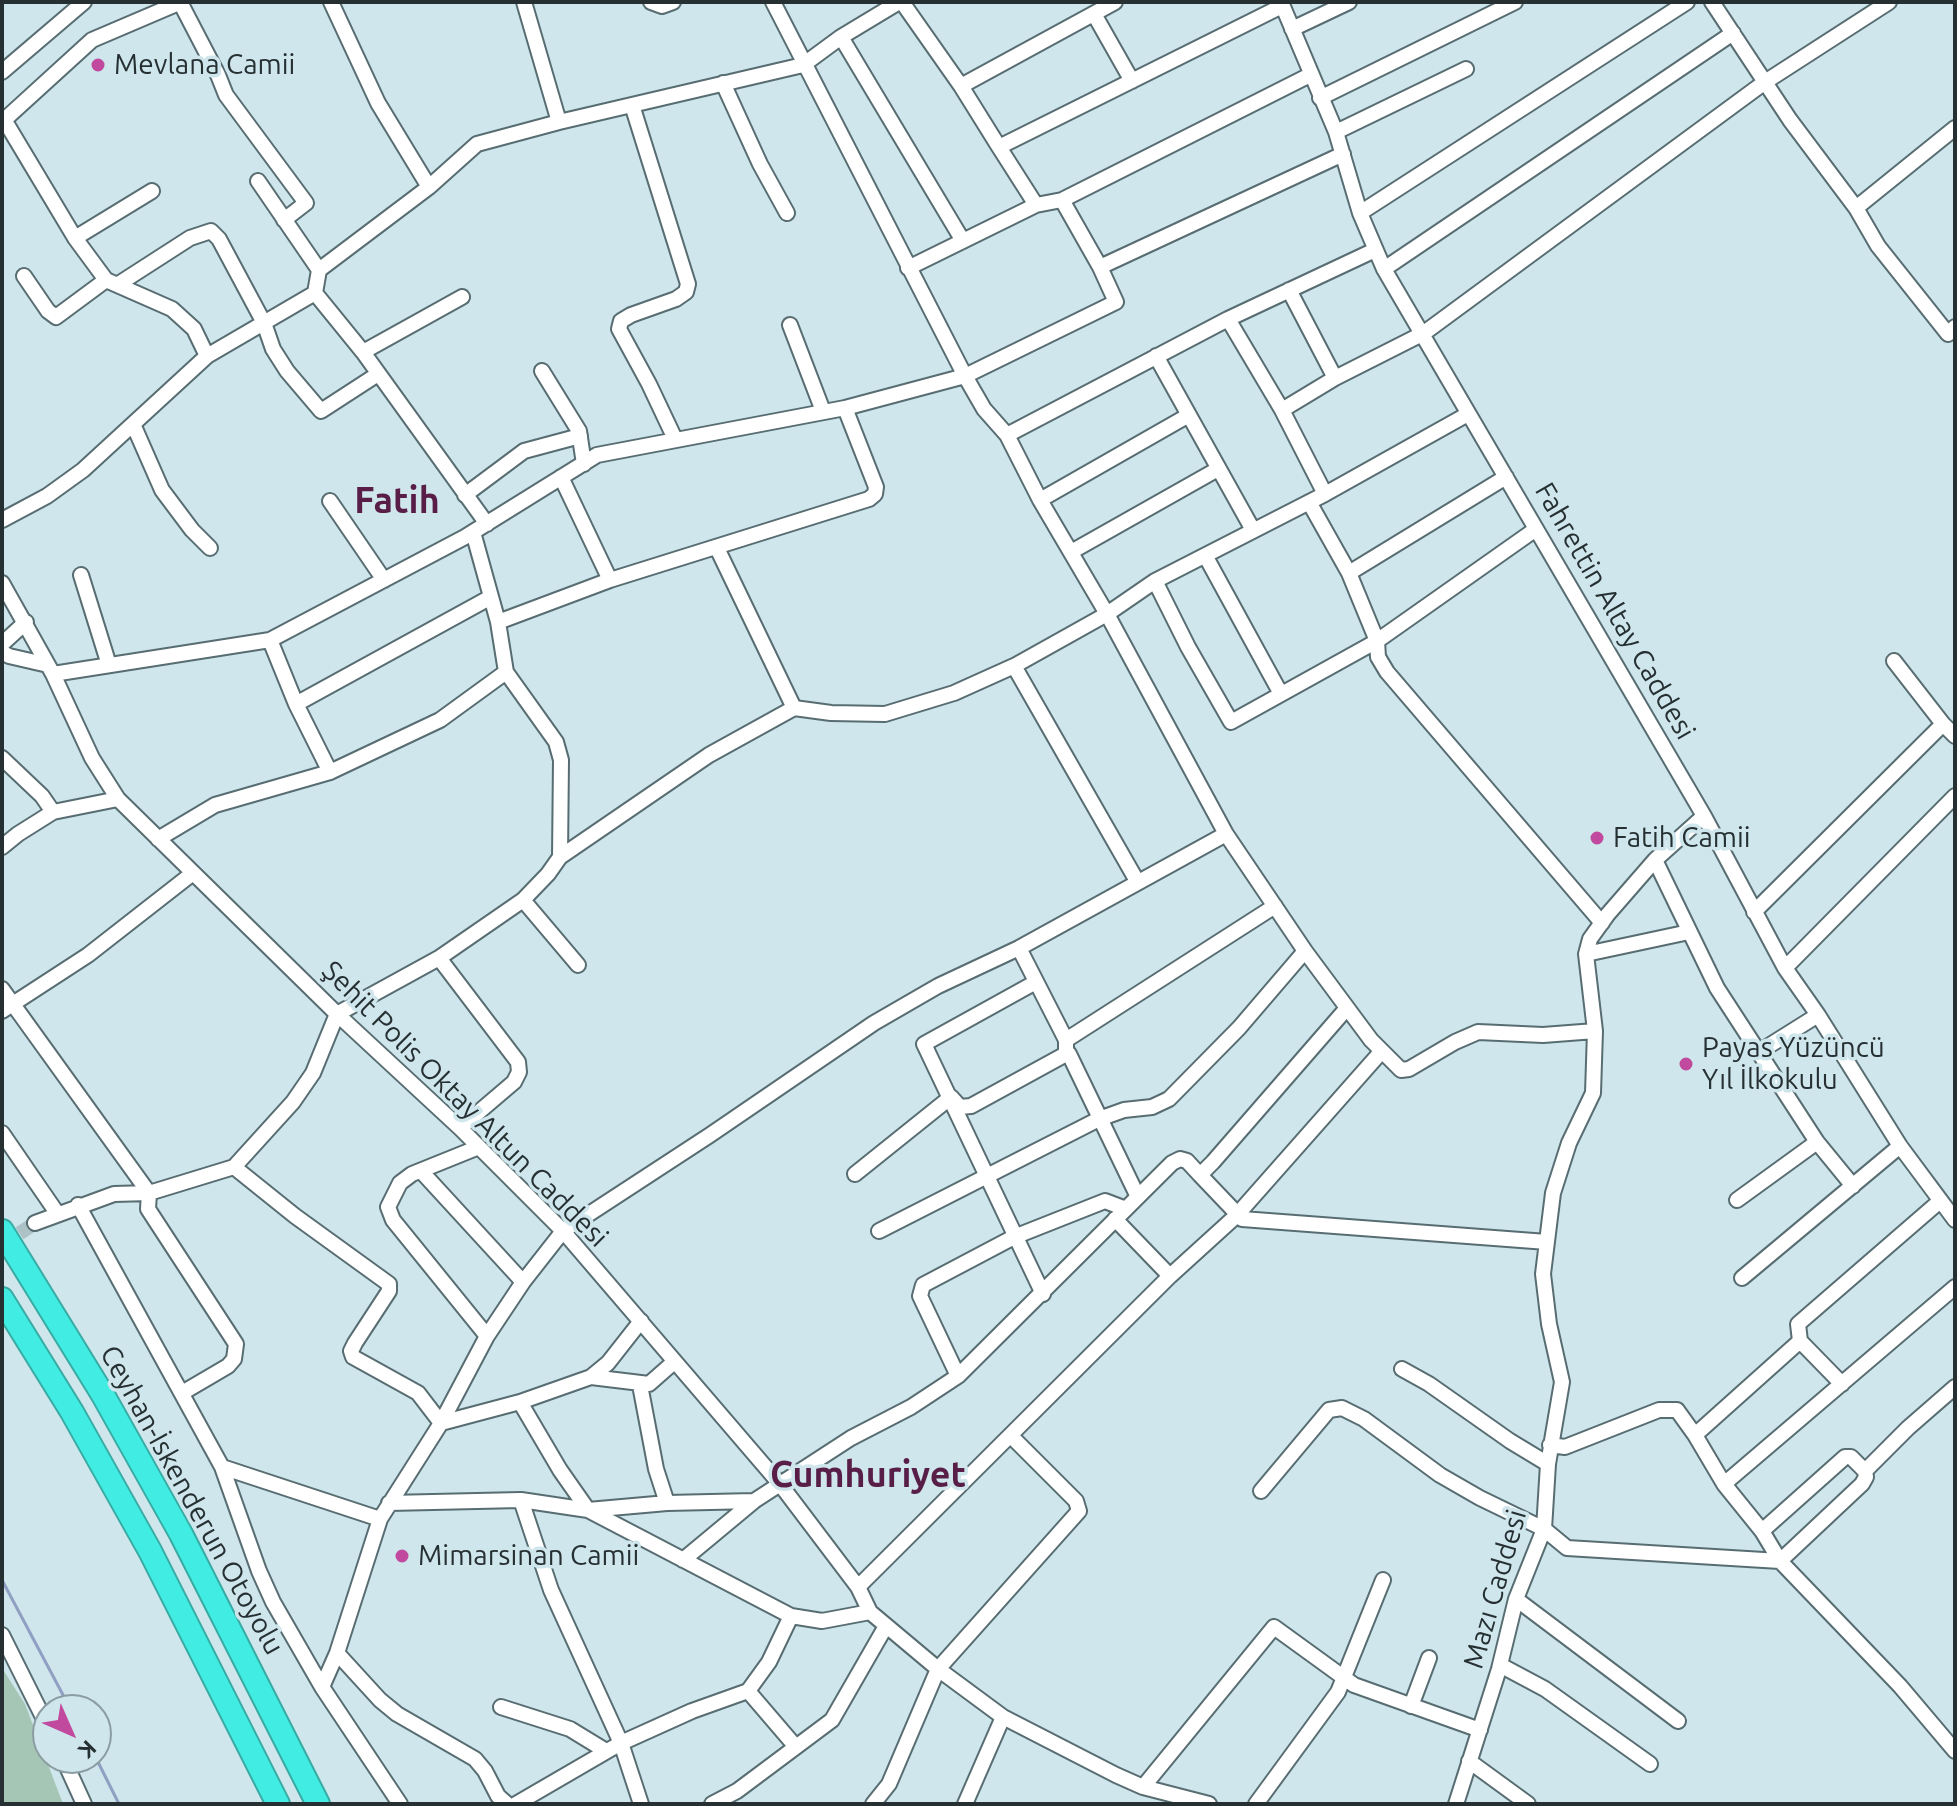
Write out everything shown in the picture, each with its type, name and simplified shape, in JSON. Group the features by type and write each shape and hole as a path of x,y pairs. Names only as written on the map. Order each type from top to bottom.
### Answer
{"highway":[{"name":"Ceyhan-İskenderun Otoyolu","path":"2,1231 103,1395 181,1534 318,1804"},
{"path":"2,1299 72,1412 150,1551 278,1804"}],"street":[{"path":"2,72 84,2"},
{"path":"207,356 194,329 172,309 112,283 75,238 3,121 92,40 180,2 226,95 306,203 284,220"},
{"path":"331,2 378,103 429,187"},
{"path":"524,2 559,122"},
{"path":"651,2 662,6 673,2"},
{"path":"773,2 965,376 984,409 1007,435 1226,834 1305,951 1381,1052 1401,1070 1409,1069 1478,1032 1543,1035 1595,1031"},
{"path":"487,524 363,352 315,293 319,270 429,187 477,144 803,65 841,37 900,2 961,86 1036,205"},
{"path":"961,86 1115,2"},
{"path":"1292,29 1349,2"},
{"path":"1320,98 1515,2"},
{"path":"1360,213 1687,2"},
{"path":"1712,2 1790,120 1856,208 1878,246 1948,334 1955,327"},
{"path":"1282,410 1335,378 1424,333 1765,82 1889,2"},
{"path":"999,147 1282,4"},
{"name":"Fahrettin Altay Caddesi","path":"1282,4 1336,132 1360,213 1384,269 1704,816 1785,968 1900,1146 1955,1220"},
{"path":"1094,14 1132,81"},
{"path":"1384,269 1733,33"},
{"path":"841,37 963,241"},
{"path":"1336,132 1466,69"},
{"path":"908,268 1036,205 1062,200 1310,75"},
{"path":"723,83 760,164 787,213"},
{"path":"632,105 688,284 686,292 676,299 631,315 621,321 619,329 675,439"},
{"path":"1856,208 1955,128"},
{"path":"1100,267 1343,154"},
{"path":"258,181 319,270"},
{"path":"75,238 152,191"},
{"path":"2,652 51,669 109,665 270,640 473,532 597,455 845,408 965,376 1113,305 1116,297 1062,200"},
{"path":"24,276 48,311 56,317 190,238 211,231 219,239 264,323 273,349 321,411 378,374"},
{"path":"1007,435 1228,319 1375,250"},
{"path":"1289,290 1335,378"},
{"path":"2,520 65,483 106,451 207,356 315,293"},
{"path":"363,352 462,297"},
{"path":"1228,319 1282,410 1325,494"},
{"path":"790,325 823,411"},
{"path":"1156,356 1253,530"},
{"path":"542,371 579,431 584,464"},
{"path":"498,622 610,580 869,499 875,494 876,487 845,408"},
{"path":"35,1223 114,1194 149,1193 234,1167 293,1102 313,1073 337,1014 439,958 523,900 560,857 709,755 794,708 831,713 885,714 954,693 1014,666 1107,614 1155,581 1325,494 1468,414"},
{"path":"1040,500 1189,415"},
{"path":"133,424 162,490 210,548"},
{"path":"465,495 524,451 580,436"},
{"path":"1071,552 1218,469"},
{"path":"561,477 610,580"},
{"path":"1349,573 1506,477"},
{"path":"330,501 384,580"},
{"path":"1309,502 1349,573 1377,641 1378,657 1387,672 1602,923"},
{"path":"1155,581 1231,722 1377,641 1536,529"},
{"path":"473,532 498,622 506,672 556,742 561,760 560,857"},
{"path":"717,548 794,708"},
{"path":"1206,557 1281,694"},
{"path":"81,575 109,665"},
{"name":"Şehit Polis Oktay Altun Caddesi","path":"2,583 51,669 92,758 118,799 563,1231 780,1484 858,1587 870,1612 938,1669 1003,1717 1143,1787 1209,1804"},
{"path":"296,704 491,597"},
{"path":"2,617 17,609"},
{"path":"2,644 26,622"},
{"path":"270,640 296,704 330,772"},
{"path":"1894,661 1955,736"},
{"path":"1014,666 1137,881"},
{"path":"158,839 215,805 330,772 440,720 506,672"},
{"path":"1754,912 1943,724"},
{"path":"2,758 42,796 53,812"},
{"path":"1785,968 1955,796"},
{"path":"2,847 53,812 118,799"},
{"path":"1689,932 1586,954 1590,939 1655,860 1704,816"},
{"path":"322,1687 337,1653 380,1519 441,1423 487,1336 523,1282 563,1231 874,1023 938,986 1019,948 1226,834"},
{"path":"1655,860 1717,988 1817,1142 1853,1186"},
{"path":"8,1007 88,955 193,873"},
{"path":"523,900 578,965"},
{"path":"951,1097 960,1107 971,1106 1066,1047 1275,906"},
{"path":"1019,948 1138,1197"},
{"path":"879,1231 1099,1119 1124,1110 1152,1107 1169,1099 1239,1028 1305,951"},
{"name":"Mazı Caddesi","path":"1456,1804 1500,1665 1516,1599 1544,1529 1550,1445 1562,1382 1549,1324 1543,1274 1553,1193 1569,1143 1593,1093 1595,1031 1586,954"},
{"path":"439,958 518,1062 519,1072 514,1082 460,1128"},
{"path":"1036,982 924,1044 1043,1294"},
{"path":"2,989 8,1007 149,1193 148,1209 236,1344 234,1359 228,1366 182,1393"},
{"path":"1200,1175 1236,1139 1347,1008"},
{"path":"1759,1052 1818,1015"},
{"path":"858,1587 1012,1437 1170,1276 1236,1216 1381,1052"},
{"path":"855,1174 951,1097"},
{"path":"2,1133 57,1213"},
{"path":"1737,1200 1817,1142"},
{"path":"1742,1278 1900,1146"},
{"path":"479,1147 400,1183 388,1207 393,1220 487,1336"},
{"path":"683,1560 754,1501 851,1438 911,1407 958,1376 1172,1163 1180,1159 1187,1161 1242,1219 1547,1242"},
{"path":"234,1167 389,1284 389,1291 351,1351 353,1357 418,1393 441,1423"},
{"path":"421,1171 523,1282"},
{"path":"958,1376 920,1296 921,1289 928,1282 1014,1237 1105,1201 1121,1214 1170,1276"},
{"path":"1842,1384 1800,1341 1798,1324 1940,1201"},
{"path":"78,1205 222,1467 273,1602 322,1687 400,1804"},
{"path":"1724,1484 1955,1287"},
{"path":"441,1423 520,1402 591,1377 608,1363 641,1321"},
{"path":"1695,1435 1800,1341"},
{"path":"591,1377 649,1384 674,1362"},
{"path":"1402,1369 1548,1464"},
{"path":"640,1385 653,1456 667,1503"},
{"path":"1261,1491 1329,1410 1342,1408 1364,1419 1440,1475 1544,1529 1567,1548 1780,1561 1862,1484 1865,1471 1908,1428 1955,1387"},
{"path":"520,1402 588,1510 791,1616 822,1621 870,1612"},
{"path":"1550,1445 1565,1447 1668,1409 1677,1410 1724,1484 1762,1531 1780,1561 1900,1686 1955,1751"},
{"path":"873,1804 889,1784 938,1669 1079,1511 1076,1501 1012,1437"},
{"path":"1762,1531 1845,1457 1851,1457 1865,1471"},
{"path":"222,1467 380,1519"},
{"path":"389,1503 521,1500 588,1510 667,1503 754,1501"},
{"path":"521,1500 551,1590 621,1743 641,1804"},
{"path":"1256,1804 1338,1692 1383,1580"},
{"path":"1516,1599 1678,1721"},
{"path":"516,1804 621,1743 692,1711 748,1691 769,1662 791,1616"},
{"path":"712,1804 737,1791 832,1720 886,1626"},
{"path":"1143,1787 1274,1627 1354,1685 1480,1730"},
{"path":"2,1635 32,1695"},
{"path":"337,1653 397,1714 475,1759 498,1796 507,1804"},
{"path":"1411,1706 1429,1658"},
{"path":"1500,1665 1545,1689 1650,1764"},
{"path":"748,1691 796,1747"},
{"path":"501,1707 570,1729 606,1751"},
{"path":"965,1804 1003,1717"},
{"path":"1469,1761 1528,1804"},
{"path":"70,1774 84,1804"}],"green space":[{"path":"2,1668 25,1704 32,1722 32,1774 52,1774 63,1804 2,1804"}],"waterway":[{"path":"2,1580 63,1694"},
{"path":"104,1774 119,1804"}],"tunnel":[{"path":"2,1245 35,1223"}],"place":[{"name":"Mevlana Camii","path":"98,65"},
{"name":"Fatih Camii","path":"1597,838"},
{"name":"Payas Yüzüncü Yıl İlkokulu","path":"1686,1064"},
{"name":"Mimarsinan Camii","path":"402,1556"}],"district":[{"name":"Fatih","path":"397,501"},
{"name":"Cumhuriyet","path":"868,1475"}]}
